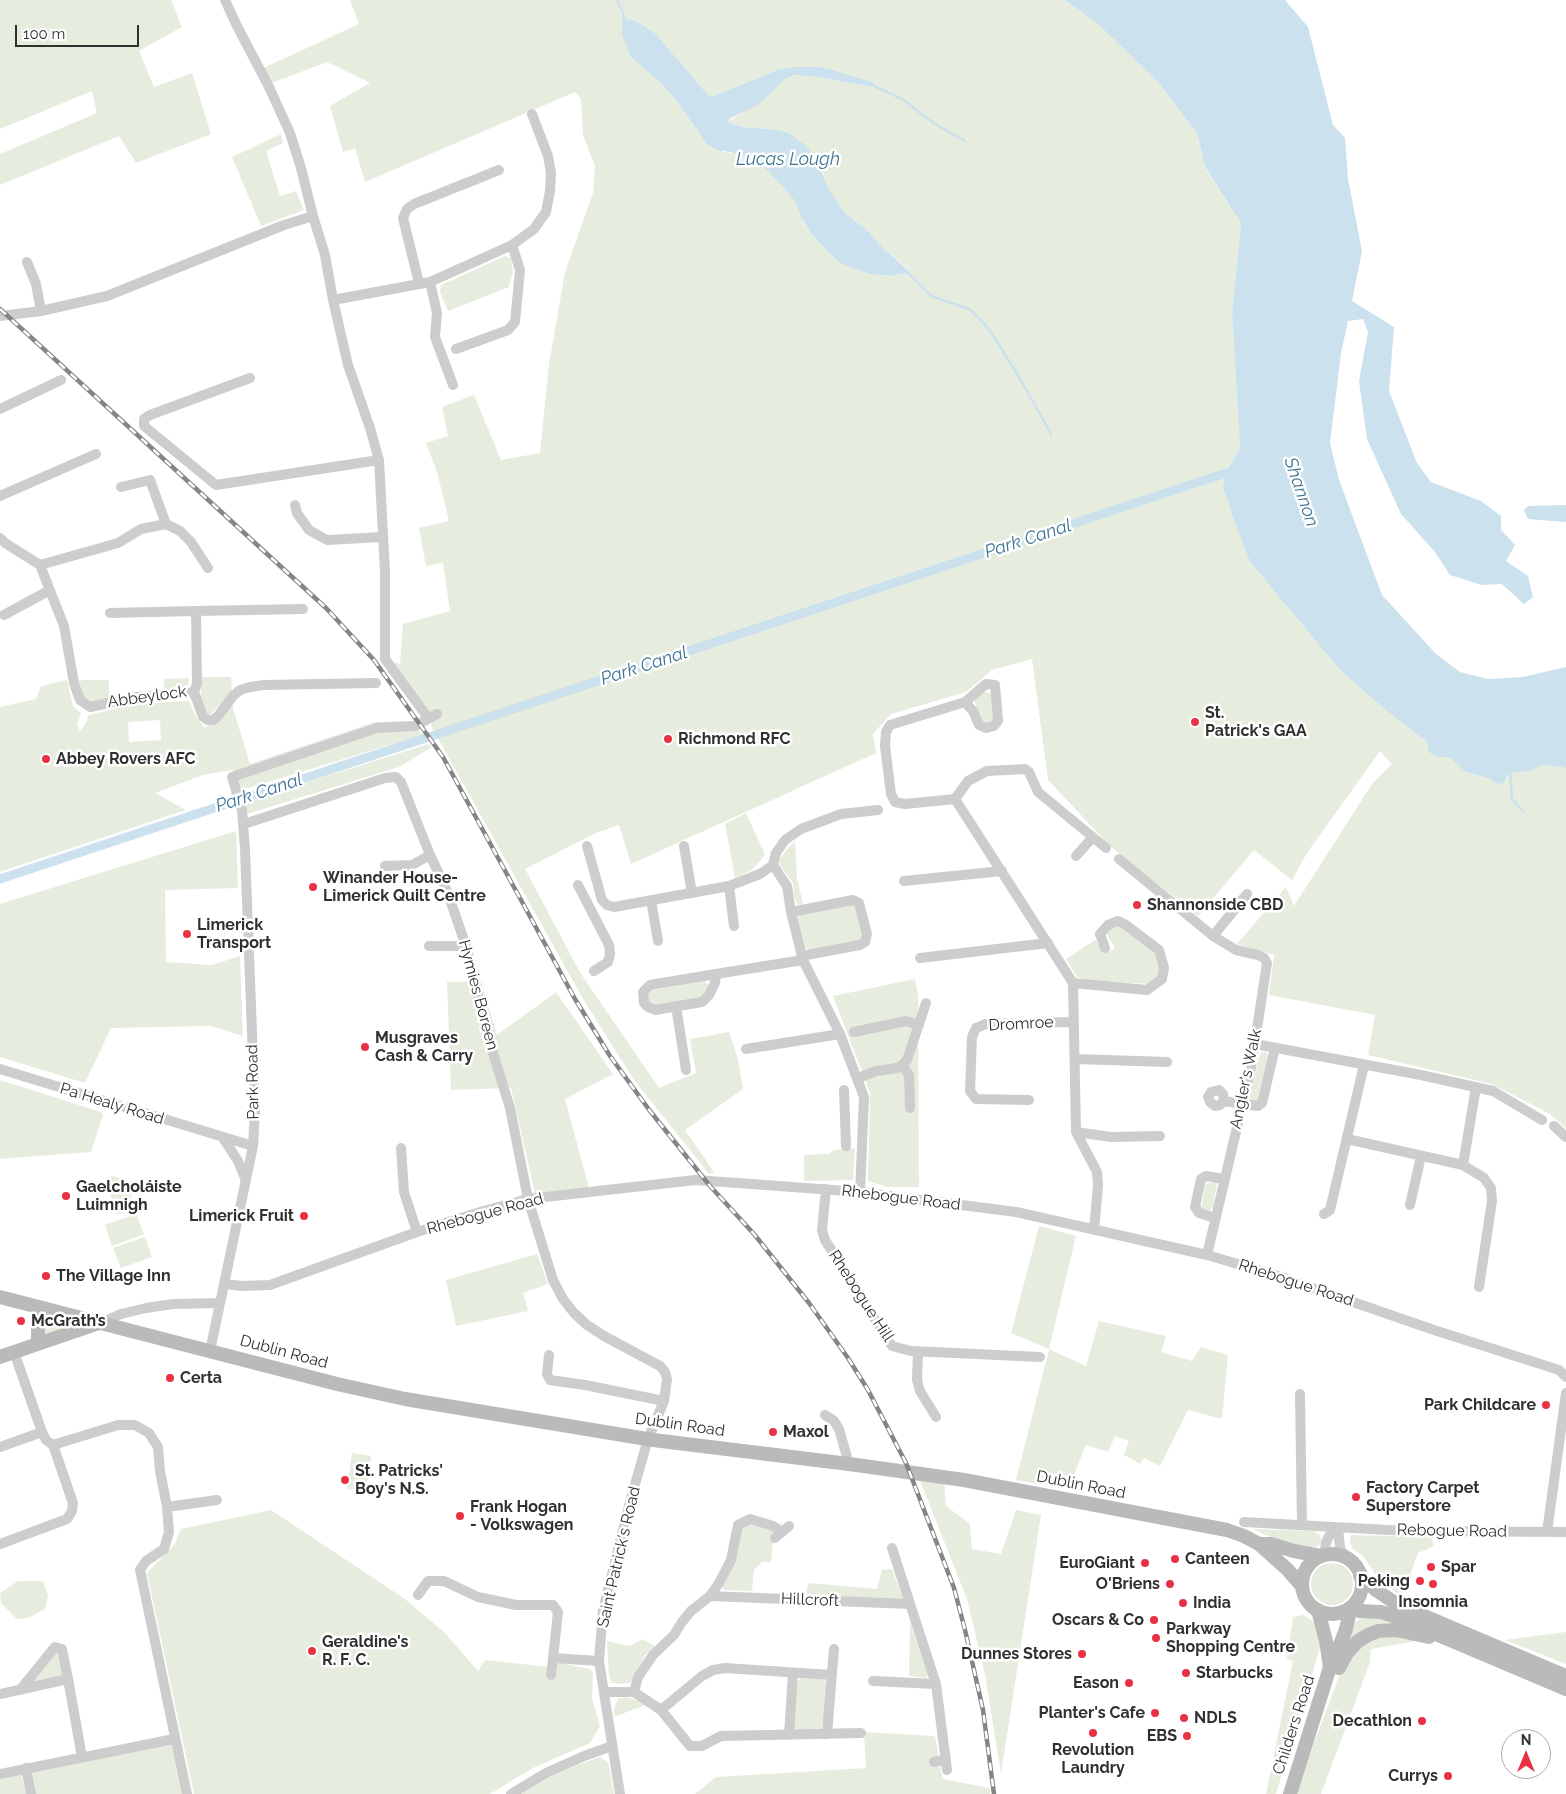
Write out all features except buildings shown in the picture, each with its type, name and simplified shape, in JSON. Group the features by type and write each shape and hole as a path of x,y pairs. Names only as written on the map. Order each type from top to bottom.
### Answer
{"main road":[{"name":"Dublin Road","path":"0,1297 337,1384 405,1399 648,1439 849,1464 978,1483 1119,1511 1208,1526 1244,1536 1258,1544"},
{"path":"38,1307 38,1344"},
{"path":"0,1356 99,1323"},
{"path":"1258,1544 1270,1544 1322,1556"},
{"path":"1258,1544 1287,1569 1302,1586"},
{"path":"1349,1608 1360,1593 1362,1584 1360,1576 1351,1561 1333,1554 1314,1560 1304,1571 1302,1586 1309,1604 1318,1610 1333,1613 1349,1608 1386,1613 1566,1689"},
{"path":"1360,1576 1398,1605 1566,1676"},
{"name":"Childers Road","path":"1290,1794 1329,1673 1346,1630 1349,1608"},
{"name":"Childers Road","path":"1318,1610 1326,1641 1329,1673"},
{"path":"1329,1673 1338,1670 1347,1653 1358,1641 1378,1631 1396,1630 1426,1638 1440,1635"}],"street":[{"path":"225,0 269,87 290,134 326,255 333,300 348,365 370,428 378,460 385,572 385,659 426,715 426,719 437,714"},
{"path":"333,300 430,282 512,245 534,229 546,212 551,173 548,156 532,114"},
{"path":"419,283 403,218 408,209 414,204 499,170"},
{"path":"0,316 41,311 107,296 284,225 313,216"},
{"path":"456,349 508,330 515,322 520,270 512,245"},
{"path":"28,262 36,284 41,311"},
{"path":"430,282 437,313 435,337 453,385"},
{"path":"250,378 150,414 144,419 144,426 216,485 378,460"},
{"path":"0,409 61,380"},
{"path":"0,496 96,454"},
{"path":"121,487 150,480 166,524"},
{"path":"295,505 297,513 309,530 328,540 382,537"},
{"path":"0,538 40,564 118,543 141,529 166,524 180,531 191,542 208,568"},
{"name":"Abbeylock","path":"40,564 64,626 74,683 80,700 90,707 136,697 194,692 197,684 196,611"},
{"path":"4,615 50,590"},
{"path":"110,613 303,609"},
{"path":"194,692 203,717 213,720 233,696 240,690 250,687 264,685 376,683"},
{"path":"966,702 890,725 886,732 885,746 891,794 895,802 905,804 955,799 968,781 987,771 1025,769 1030,772 1038,792 1106,848"},
{"name":"Park Road","path":"210,1351 253,1146 255,1111 244,824 242,810 232,777 377,728 415,726 426,719"},
{"name":"Hymies Boreen","path":"244,824 385,778 396,777 401,782 430,855 447,891 466,946 489,1040 510,1108 528,1199 553,1280 563,1299 587,1325 660,1366 665,1372 667,1379 664,1401"},
{"path":"955,799 1073,983 1148,990 1162,979 1164,968 1159,950 1126,925 1118,921 1108,925 1100,934 1105,948"},
{"path":"587,846 602,900 607,906 614,907 729,886 760,874 773,866 776,852 785,840 801,829 841,814 878,810"},
{"path":"1076,856 1093,837"},
{"path":"684,846 692,893"},
{"path":"384,866 412,865 430,855"},
{"name":"Angler's Walk","path":"1119,859 1213,936 1236,950 1258,955 1264,958 1267,963 1255,1044 1207,1256"},
{"path":"773,866 787,886 802,958 840,1034 864,1096 860,1192"},
{"path":"904,881 1002,871"},
{"path":"578,885 609,945 610,954 608,962 594,971"},
{"path":"729,886 734,926"},
{"path":"1213,936 1247,894"},
{"path":"589,907 602,900"},
{"path":"651,900 658,941"},
{"path":"716,974 715,983 709,995 702,1002 655,1010 644,1003 643,992 650,985 802,958 860,945 865,942 867,934 859,902 853,900 791,912"},
{"path":"920,958 1048,943"},
{"path":"429,946 466,946"},
{"name":"Dromroe","path":"1073,983 1076,1132 1097,1172 1098,1186 1094,1230"},
{"path":"858,1078 902,1065 907,1060 926,1003"},
{"path":"676,1006 686,1070"},
{"path":"854,1032 906,1022 919,1026"},
{"name":"Dromroe","path":"1029,1100 976,1099 970,1091 972,1038 976,1028 986,1024 1074,1022"},
{"path":"746,1049 840,1034"},
{"path":"1255,1044 1492,1091 1542,1120"},
{"path":"1224,1101 1258,1106 1262,1103 1275,1048"},
{"path":"1076,1059 1167,1062"},
{"path":"902,1065 909,1075 910,1108"},
{"path":"1324,1214 1330,1210 1364,1065"},
{"name":"Pa Healy Road","path":"0,1069 253,1146"},
{"path":"1463,1165 1476,1087"},
{"path":"844,1090 846,1146"},
{"path":"845,1117 863,1116"},
{"path":"1554,1126 1566,1137"},
{"path":"1076,1132 1111,1137 1160,1136"},
{"path":"223,1138 238,1161 246,1182"},
{"path":"1347,1139 1463,1165 1484,1178 1491,1188 1492,1201 1479,1287"},
{"path":"401,1148 404,1192 416,1232"},
{"path":"1410,1205 1421,1156"},
{"path":"1215,1218 1199,1213 1195,1206 1201,1180 1206,1176 1224,1179"},
{"name":"Rhebogue Road","path":"225,1284 242,1286 270,1284 416,1232 528,1199 695,1180 860,1192 1016,1212 1207,1256 1272,1274 1434,1330 1559,1370 1566,1376"},
{"name":"Rhebogue Hill","path":"826,1189 822,1230 824,1240 892,1346 911,1351 1040,1357"},
{"path":"99,1323 121,1314 146,1308 173,1304 220,1304"},
{"path":"918,1351 917,1380 920,1391 936,1417"},
{"path":"0,1544 67,1519 72,1511 73,1502 53,1445 46,1440 42,1432 14,1352"},
{"path":"549,1356 547,1374 550,1380 664,1401"},
{"path":"1547,1532 1566,1393"},
{"path":"1300,1394 1302,1525"},
{"name":"Saint Patrick's Road","path":"620,1794 599,1661 603,1610 648,1439 664,1401"},
{"path":"825,1415 834,1421 839,1429 849,1464"},
{"path":"53,1445 118,1425 135,1425 149,1433 158,1447 169,1532 164,1549 146,1561 140,1570 187,1794"},
{"path":"0,1446 42,1432"},
{"path":"167,1507 217,1500"},
{"path":"634,1692 638,1677 653,1655 674,1635 691,1611 710,1596 719,1583 731,1560 738,1525 750,1519 773,1526 782,1532"},
{"name":"Rebogue Road","path":"1244,1522 1437,1532 1566,1532"},
{"path":"1322,1556 1332,1531 1338,1528 1340,1547 1344,1557"},
{"path":"892,1548 936,1684 946,1765 934,1762"},
{"path":"418,1595 428,1581 444,1581 478,1597 516,1605 553,1605 558,1612 551,1675"},
{"name":"Hillcroft","path":"710,1596 910,1604"},
{"path":"20,1690 55,1647 62,1648 82,1757"},
{"path":"828,1734 834,1649"},
{"path":"553,1658 599,1661"},
{"path":"661,1710 702,1676 713,1670 725,1668 832,1675"},
{"path":"789,1735 793,1673"},
{"path":"0,1694 68,1679"},
{"path":"873,1681 936,1684"},
{"path":"605,1692 634,1692 661,1710 690,1746 702,1746 720,1736 861,1733"},
{"path":"0,1774 174,1739"},
{"path":"511,1794 546,1773 612,1746"},
{"path":"26,1768 31,1794"}],"green space":[{"path":"0,0 171,0 182,27 139,51 154,87 192,73 211,134 136,163 119,136 0,185 0,154 97,113 92,91 0,129"},
{"path":"350,0 1065,0 1098,24 1157,81 1197,133 1205,168 1241,223 1232,312 1240,448 1224,474 1223,487 1250,562 1340,670 1388,712 1427,742 1437,757 1449,757 1465,772 1491,779 1506,780 1510,773 1530,771 1543,765 1566,768 1566,1128 1550,1114 1492,1084 1368,1055 1375,1015 1269,995 1274,955 1237,944 1286,887 1294,906 1372,784 1392,764 1380,751 1307,853 1292,880 1254,850 1198,916 1111,847 1048,780 1032,659 992,670 966,692 891,714 873,734 876,753 631,864 619,825 596,833 525,869 581,974 659,1088 696,1073 690,1039 729,1032 738,1059 743,1089 685,1130 714,1172 709,1174 634,1080 583,999 431,726 432,718 391,661 400,664 403,624 450,611 443,563 426,566 419,528 449,521 437,472 426,443 448,436 442,407 474,395 501,460 540,453 549,364 565,272 593,193 595,166 583,135 581,99 575,92 365,182 355,148 343,152 330,106 370,83 327,62 272,83 261,69 359,24","holes":["624,14 627,19 634,20 655,33 708,95 714,96 777,70 819,67 851,76 867,86 796,75 785,79 765,99 727,122 742,127 778,130 789,133 804,144 822,171 830,191 845,213 867,230 883,248 907,268 909,273 889,276 869,274 842,264 834,258 812,235 804,223 796,203 758,161 741,154 723,152 699,133 661,83 621,25"]},
{"path":"281,134 283,143 266,151 280,196 296,191 304,210 261,226 232,157"},
{"path":"505,256 511,258 513,272 509,287 448,311 440,292 441,285"},
{"path":"202,677 231,677 232,692 210,715 206,716 200,703"},
{"path":"189,678 188,686 181,690 164,691 164,679"},
{"path":"67,680 73,706 81,713 77,724 80,732 88,716 92,714 132,705 183,701 189,701 196,717 205,728 232,705 250,764 375,722 412,721 422,735 242,790 233,770 203,775 155,793 186,810 0,872 0,707 36,699 41,686","holes":["160,720 161,740 129,742 128,722"]},
{"path":"79,680 109,680 109,699 93,702 83,698"},
{"path":"987,692 992,695 993,720 986,723 982,722 974,700 982,693"},
{"path":"429,744 432,747 399,767 247,814 244,802"},
{"path":"746,813 765,855 752,870 735,878 725,824"},
{"path":"236,831 238,888 165,890 166,962 212,965 240,956 243,1036 211,1026 111,1028 85,1083 0,1057 0,904"},
{"path":"795,841 797,878 803,904 798,905 794,897 793,883 780,865 779,860"},
{"path":"850,904 857,907 863,936 861,941 810,950 805,947 798,918 800,914"},
{"path":"1119,927 1128,931 1159,956 1161,968 1157,978 1148,984 1086,980 1077,977 1066,959 1095,940 1106,953 1114,949 1114,945 1109,940 1107,932 1110,929"},
{"path":"915,979 918,995 919,1187 887,1187 868,1181 870,1093 833,996"},
{"path":"481,981 497,1035 556,992 613,1074 565,1099 589,1188 535,1193 511,1088 451,1090 447,982"},
{"path":"704,981 709,985 701,999 653,1006 647,1002 648,991"},
{"path":"1266,1052 1268,1056 1257,1101 1249,1100 1260,1054"},
{"path":"0,1080 101,1112 103,1115 91,1152 0,1159"},
{"path":"855,1148 853,1180 804,1181 804,1155 829,1154 834,1150"},
{"path":"113,1176 125,1180 135,1208 117,1215 105,1179"},
{"path":"1217,1183 1213,1206 1210,1211 1205,1211 1201,1208 1206,1184"},
{"path":"136,1214 144,1234 112,1246 105,1225"},
{"path":"1039,1226 1076,1236 1049,1349 1011,1333"},
{"path":"145,1237 152,1257 121,1268 113,1248"},
{"path":"537,1254 548,1284 523,1293 528,1311 456,1326 446,1280"},
{"path":"44,1318 65,1323 65,1328 43,1335"},
{"path":"1099,1321 1166,1336 1161,1352 1192,1361 1201,1347 1228,1355 1222,1419 1188,1410 1160,1466 1144,1458 1140,1464 1124,1455 1129,1441 1115,1436 1108,1452 1086,1445 1068,1489 1016,1480 1049,1349 1086,1366"},
{"path":"352,1453 371,1456 366,1491 347,1489"},
{"path":"919,1478 944,1480 946,1506 970,1524 972,1549 1001,1554 1016,1510 1041,1515 1001,1774 985,1675 967,1599"},
{"name":"Geraldine's R. F. C.","path":"271,1510 405,1599 444,1632 478,1671 485,1660 550,1667 560,1663 590,1669 593,1673 592,1698 600,1726 590,1743 533,1768 490,1794 194,1794 147,1573 174,1545 181,1529"},
{"path":"748,1524 774,1531 771,1562 762,1562 754,1570 752,1591 726,1590 722,1588 731,1568 742,1528"},
{"path":"1252,1529 1314,1531 1320,1535 1322,1543 1316,1547 1287,1544"},
{"path":"1350,1535 1431,1537 1434,1546 1418,1553 1402,1597 1380,1581 1363,1556 1353,1549"},
{"path":"1336,1563 1344,1566 1350,1572 1353,1584 1350,1596 1344,1602 1328,1605 1320,1602 1314,1596 1311,1580 1314,1572 1320,1566"},
{"path":"892,1569 903,1598 900,1600 806,1595 808,1583 877,1589 882,1570"},
{"path":"18,1581 43,1581 48,1596 45,1609 28,1618 17,1619 1,1603 0,1593"},
{"path":"1303,1615 1315,1622 1323,1638 1276,1794 1266,1794 1293,1661 1287,1659 1293,1617"},
{"path":"1368,1616 1397,1622 1346,1649 1350,1630 1357,1621"},
{"path":"910,1622 928,1674 927,1678 909,1676"},
{"path":"1566,1632 1566,1664 1505,1640"},
{"path":"1394,1633 1421,1640 1371,1649 1370,1662 1321,1794 1297,1794 1344,1663 1364,1642"},
{"path":"642,1639 655,1646 645,1655 630,1683 612,1683 609,1676 607,1641 630,1646"},
{"path":"58,1653 63,1676 30,1684"},
{"path":"801,1678 824,1679 828,1684 824,1727 820,1732 797,1731 793,1727 797,1682"},
{"path":"625,1697 637,1700 645,1705 614,1717 614,1708 618,1699"},
{"path":"864,1732 935,1736 939,1757 932,1759 933,1767 940,1767 943,1779 990,1788 990,1794 695,1794 716,1777 866,1768"},
{"path":"171,1743 182,1794 36,1794 32,1771"},
{"path":"600,1757 608,1762 614,1794 521,1794 545,1779"},
{"path":"21,1774 26,1794 0,1794 0,1778"}],"water":[{"name":"Shannon","path":"1065,0 1285,0 1308,27 1333,125 1345,138 1348,179 1362,251 1352,301 1394,327 1389,391 1417,463 1431,482 1481,501 1501,516 1501,530 1515,545 1506,561 1528,576 1533,597 1524,604 1502,584 1482,585 1450,575 1435,552 1401,514 1367,439 1359,381 1368,332 1363,319 1348,321 1341,353 1330,443 1339,480 1382,595 1436,654 1460,672 1488,679 1523,677 1566,667 1566,768 1543,765 1530,771 1510,773 1502,784 1465,772 1449,757 1437,757 1429,752 1427,742 1388,712 1340,670 1250,562 1223,487 1224,475 1240,448 1232,312 1241,223 1205,167 1197,133 1157,81 1098,24"},
{"name":"Lucas Lough","path":"622,11 627,19 634,20 655,33 708,95 714,96 777,70 795,67 819,67 874,83 872,86 867,86 796,75 785,79 765,99 727,122 742,127 778,130 789,133 804,144 816,159 830,191 845,213 867,230 909,273 889,276 869,274 842,264 812,235 801,217 796,203 758,161 741,154 717,150 707,144 675,99 661,83 632,58 622,34"},
{"path":"1566,505 1566,522 1528,519 1524,510 1528,506"}],"waterway":[{"path":"617,0 623,13"},
{"path":"870,84 902,99 935,124 965,141"},
{"path":"908,273 931,296 969,309 983,322 1019,377 1051,434"},
{"name":"Park Canal","path":"0,879 1235,470"},
{"path":"1510,771 1512,799 1523,811"}],"railway":[{"path":"0,309 326,608 374,660 443,757 575,999 610,1056 650,1111 710,1186 754,1234 809,1303 848,1358 868,1390 906,1463 954,1588 983,1710 994,1794"}],"place":[{"name":"St. Patrick's GAA","path":"1195,722"},
{"name":"Richmond RFC","path":"668,739"},
{"name":"Abbey Rovers AFC","path":"46,759"},
{"name":"Winander House- Limerick Quilt Centre","path":"313,887"},
{"name":"Shannonside CBD","path":"1137,905"},
{"name":"Limerick Transport","path":"187,934"},
{"name":"Musgraves Cash & Carry","path":"365,1047"},
{"name":"Gaelcholáiste Luimnigh","path":"66,1196"},
{"name":"Limerick Fruit","path":"304,1216"},
{"name":"The Village Inn","path":"46,1276"},
{"name":"McGrath’s","path":"21,1321"},
{"name":"Certa","path":"170,1378"},
{"name":"Park Childcare","path":"1546,1405"},
{"name":"Maxol","path":"773,1432"},
{"name":"St. Patricks' Boy's N.S.","path":"345,1480"},
{"name":"Factory Carpet Superstore","path":"1356,1497"},
{"name":"Frank Hogan - Volkswagen","path":"460,1516"},
{"name":"Canteen","path":"1175,1559"},
{"name":"EuroGiant","path":"1145,1563"},
{"name":"Spar","path":"1431,1567"},
{"name":"Peking","path":"1420,1581"},
{"name":"O'Briens","path":"1170,1584"},
{"name":"Insomnia","path":"1433,1584"},
{"name":"India","path":"1183,1603"},
{"name":"Oscars & Co","path":"1154,1620"},
{"name":"Parkway Shopping Centre","path":"1156,1638"},
{"name":"Geraldine's R. F. C.","path":"312,1651"},
{"name":"Dunnes Stores","path":"1082,1654"},
{"name":"Starbucks","path":"1186,1673"},
{"name":"Eason","path":"1129,1683"},
{"name":"Planter's Cafe","path":"1155,1713"},
{"name":"NDLS","path":"1184,1718"},
{"name":"Decathlon","path":"1422,1721"},
{"name":"Revolution Laundry","path":"1093,1733"},
{"name":"EBS","path":"1187,1736"},
{"name":"Currys","path":"1448,1776"}]}
